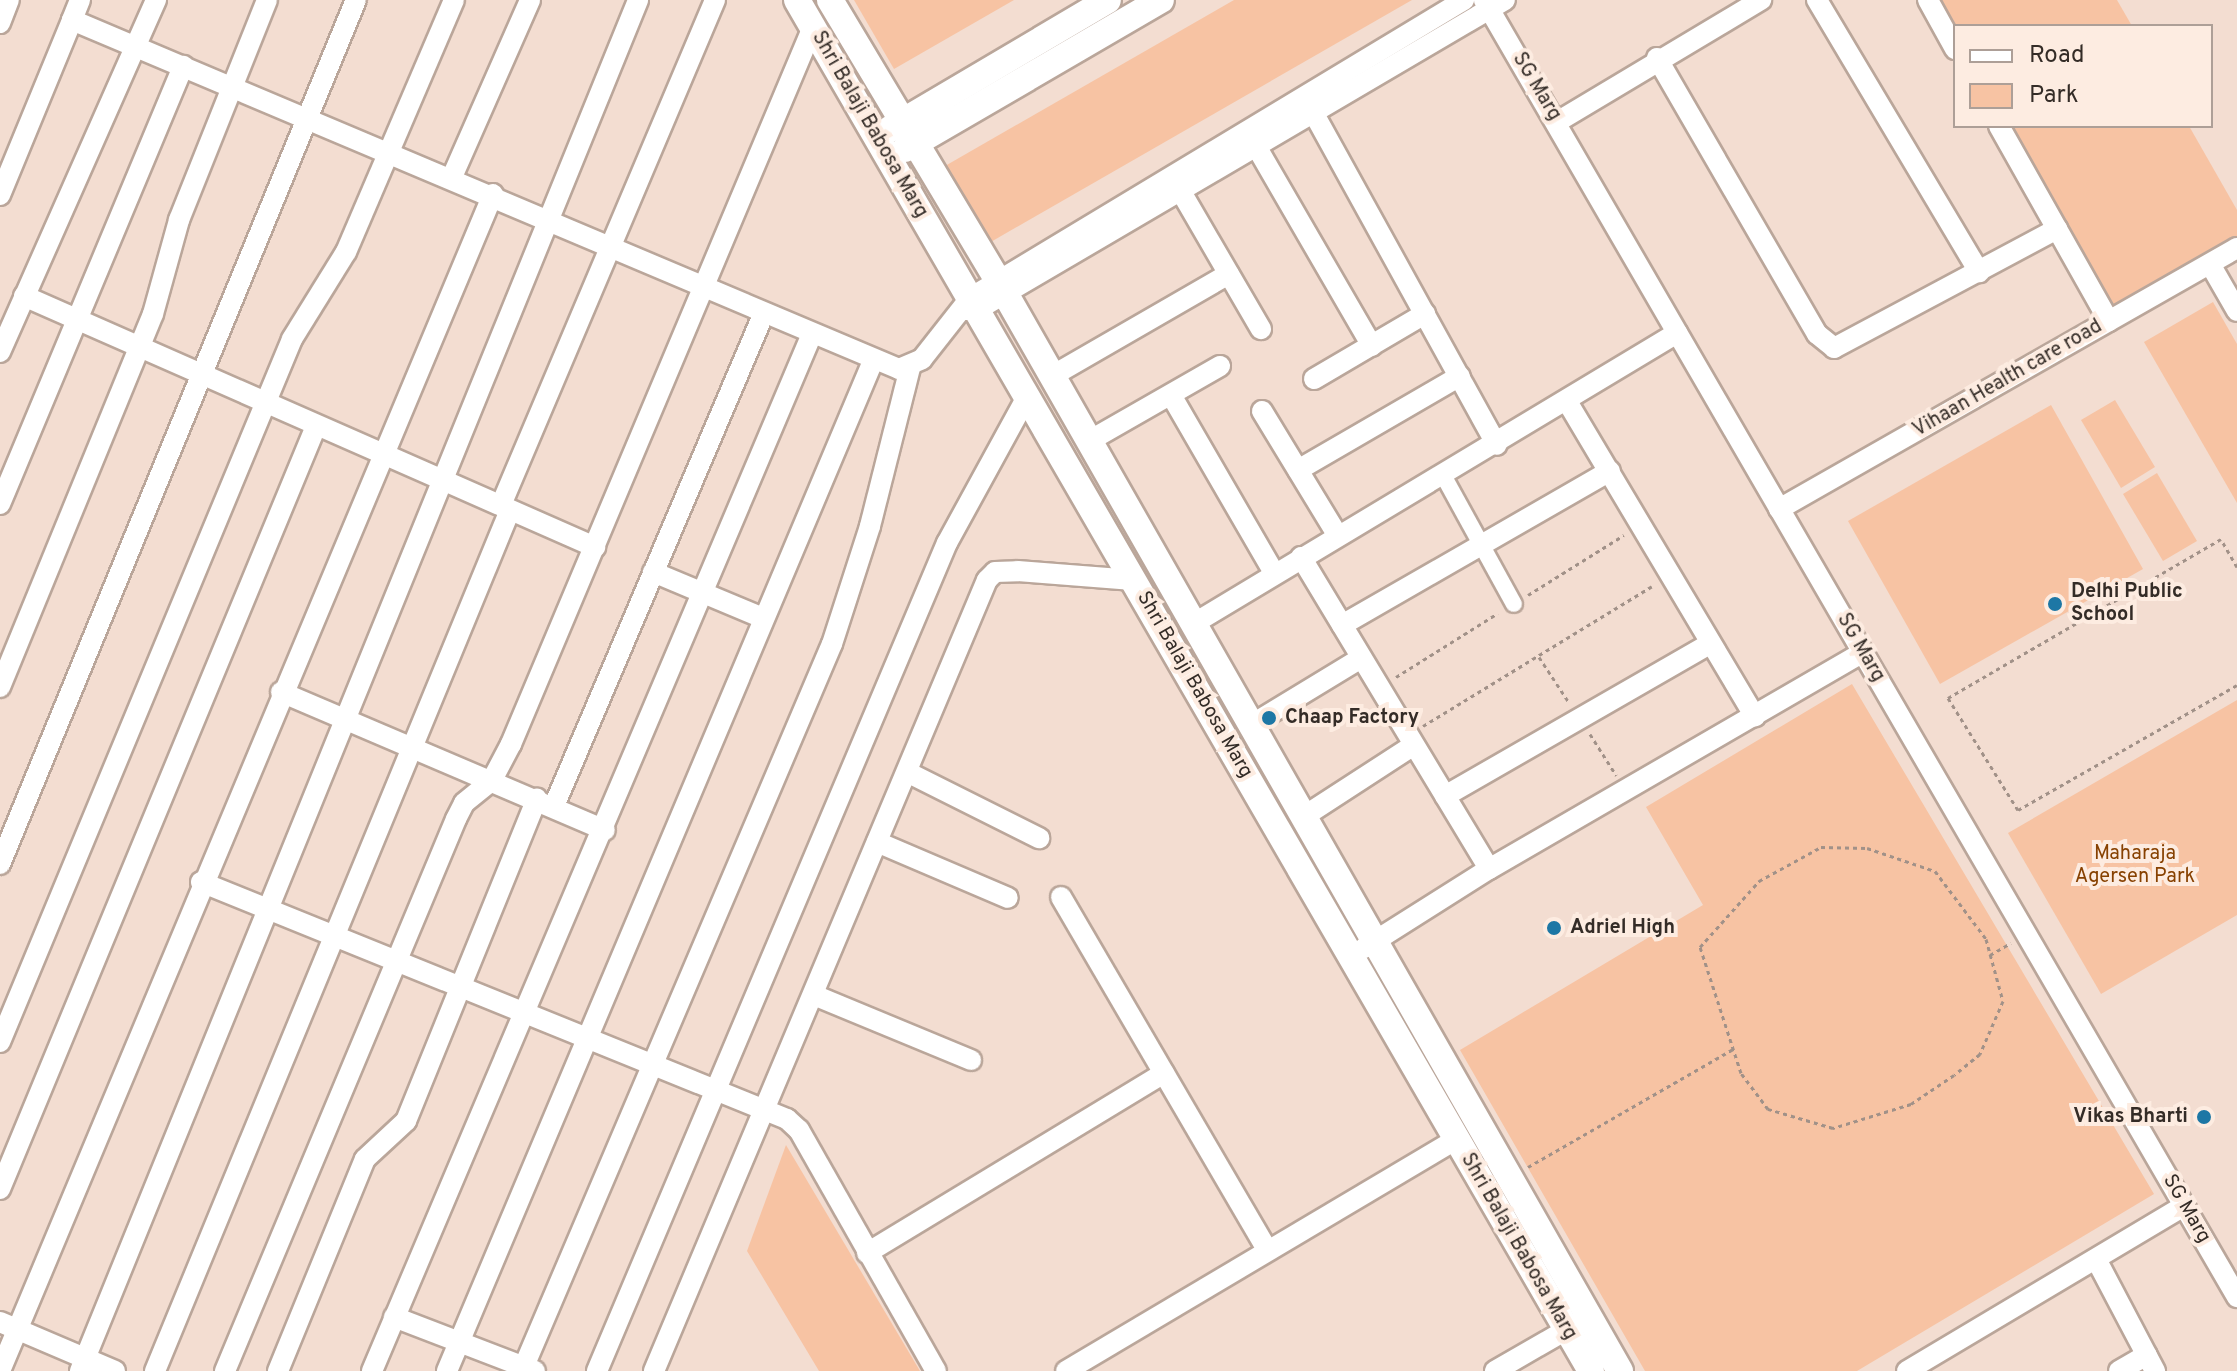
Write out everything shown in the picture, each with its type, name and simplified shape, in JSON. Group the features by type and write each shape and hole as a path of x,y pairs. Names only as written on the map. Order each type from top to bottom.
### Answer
{"street":[{"path":"0,23 9,0"},
{"path":"0,195 80,0"},
{"path":"0,352 156,0"},
{"path":"0,687 141,344 165,281 179,220 267,0"},
{"path":"0,864 305,116 356,0"},
{"path":"0,1042 292,339 346,252 454,0"},
{"path":"452,177 530,0"},
{"path":"83,1365 638,0"},
{"path":"155,1371 411,749 610,246 715,0"},
{"name":"Shri Balaji Babosa Marg","path":"797,0 970,306 1027,397 1456,1139 1578,1323 1620,1371"},
{"name":"Shri Balaji Babosa Marg","path":"830,0 911,131 1510,1177 1578,1323 1591,1371"},
{"path":"883,148 1108,0"},
{"path":"911,131 1161,0"},
{"path":"1001,288 1464,0"},
{"path":"1557,122 1657,58 1761,0"},
{"path":"1817,0 1979,272"},
{"path":"1928,0 1953,45"},
{"path":"394,1317 527,1369 832,644 870,526 910,368 970,306 1256,146 1493,3"},
{"name":"SG Marg","path":"1493,3 1677,333 2237,1297"},
{"path":"72,20 493,194 873,361 910,368"},
{"path":"225,1371 456,819 464,803 492,780 595,547 813,27"},
{"path":"1657,58 1826,344 1843,348 2057,229"},
{"path":"0,504 183,66"},
{"path":"1313,112 1497,445"},
{"path":"2000,128 2109,321"},
{"path":"1256,146 1372,346"},
{"path":"1180,190 1261,329"},
{"path":"0,1371 9,1325 385,456 493,194"},
{"name":"Vihaan Health care road","path":"1779,509 2237,248"},
{"path":"2210,264 2237,311"},
{"path":"1052,376 1229,274"},
{"path":"24,296 203,370 316,426 595,547"},
{"path":"278,1371 365,1159 406,1121 462,986 653,572 764,313"},
{"path":"1314,379 1425,314"},
{"path":"1193,624 1301,557 1568,403 1677,333"},
{"path":"372,1371 529,1012 812,334"},
{"path":"447,1371 591,1037 763,618 873,361"},
{"path":"1089,441 1220,366"},
{"path":"1298,470 1460,376"},
{"path":"1171,395 1274,573"},
{"path":"597,1371 719,1090 947,543 1027,397"},
{"path":"1568,403 1755,717"},
{"path":"1262,411 1338,536"},
{"path":"0,1189 316,426"},
{"path":"1342,625 1478,543 1610,471"},
{"path":"1443,475 1514,604"},
{"path":"1301,557 1489,869"},
{"path":"653,572 763,618"},
{"path":"654,1371 987,580 995,572 1133,580"},
{"path":"1445,796 1709,644"},
{"path":"1350,956 1489,869 1863,652"},
{"path":"1251,725 1361,658"},
{"path":"281,692 605,830"},
{"path":"1303,817 1411,740"},
{"path":"907,772 1039,838"},
{"path":"877,842 1008,898"},
{"path":"201,882 766,1109 799,1130 936,1371"},
{"path":"1061,897 1267,1249"},
{"path":"814,995 971,1060"},
{"path":"867,1253 1164,1073"},
{"path":"1066,1371 1456,1139"},
{"path":"1907,1371 2184,1206"},
{"path":"2096,1259 2151,1363 2119,1371"},
{"path":"1495,1371 1578,1323"},
{"path":"9,1325 83,1365 115,1371"}],"path":[{"path":"2237,567 2221,539 1948,698 2018,810 2237,685"},
{"path":"1411,740 1669,576"},
{"path":"1821,847 1867,848 1935,871 1986,939 2003,1001 1992,1028 1980,1054 1911,1104 1833,1128 1768,1109 1741,1073 1733,1049 1700,947 1759,881 1821,847"},
{"path":"1510,1177 1733,1049"}],"green space":[{"path":"854,0 1014,0 894,69"},
{"path":"1234,0 1412,0 989,243 945,166"},
{"path":"1939,0 2117,0 2131,24 1953,24"},
{"path":"2012,128 2190,128 2237,210 2237,247 2119,316"},
{"path":"2213,302 2237,344 2237,503 2144,342"},
{"path":"2115,400 2155,467 2121,488 2081,420"},
{"path":"2051,405 2143,569 1940,684 1848,521"},
{"path":"2157,473 2197,541 2163,561 2123,494"},
{"path":"1852,684 2154,1194 1857,1371 1645,1371 1460,1050 1703,905 1646,807"},
{"name":"Maharaja Agersen Park","path":"2237,700 2237,915 2101,994 2008,833"},
{"path":"786,1145 920,1371 819,1371 747,1251"}],"place":[{"name":"Delhi Public School","path":"2055,604"},
{"name":"Chaap Factory","path":"1269,718"},
{"name":"Adriel High","path":"1554,928"},
{"name":"Vikas Bharti","path":"2204,1117"}]}
